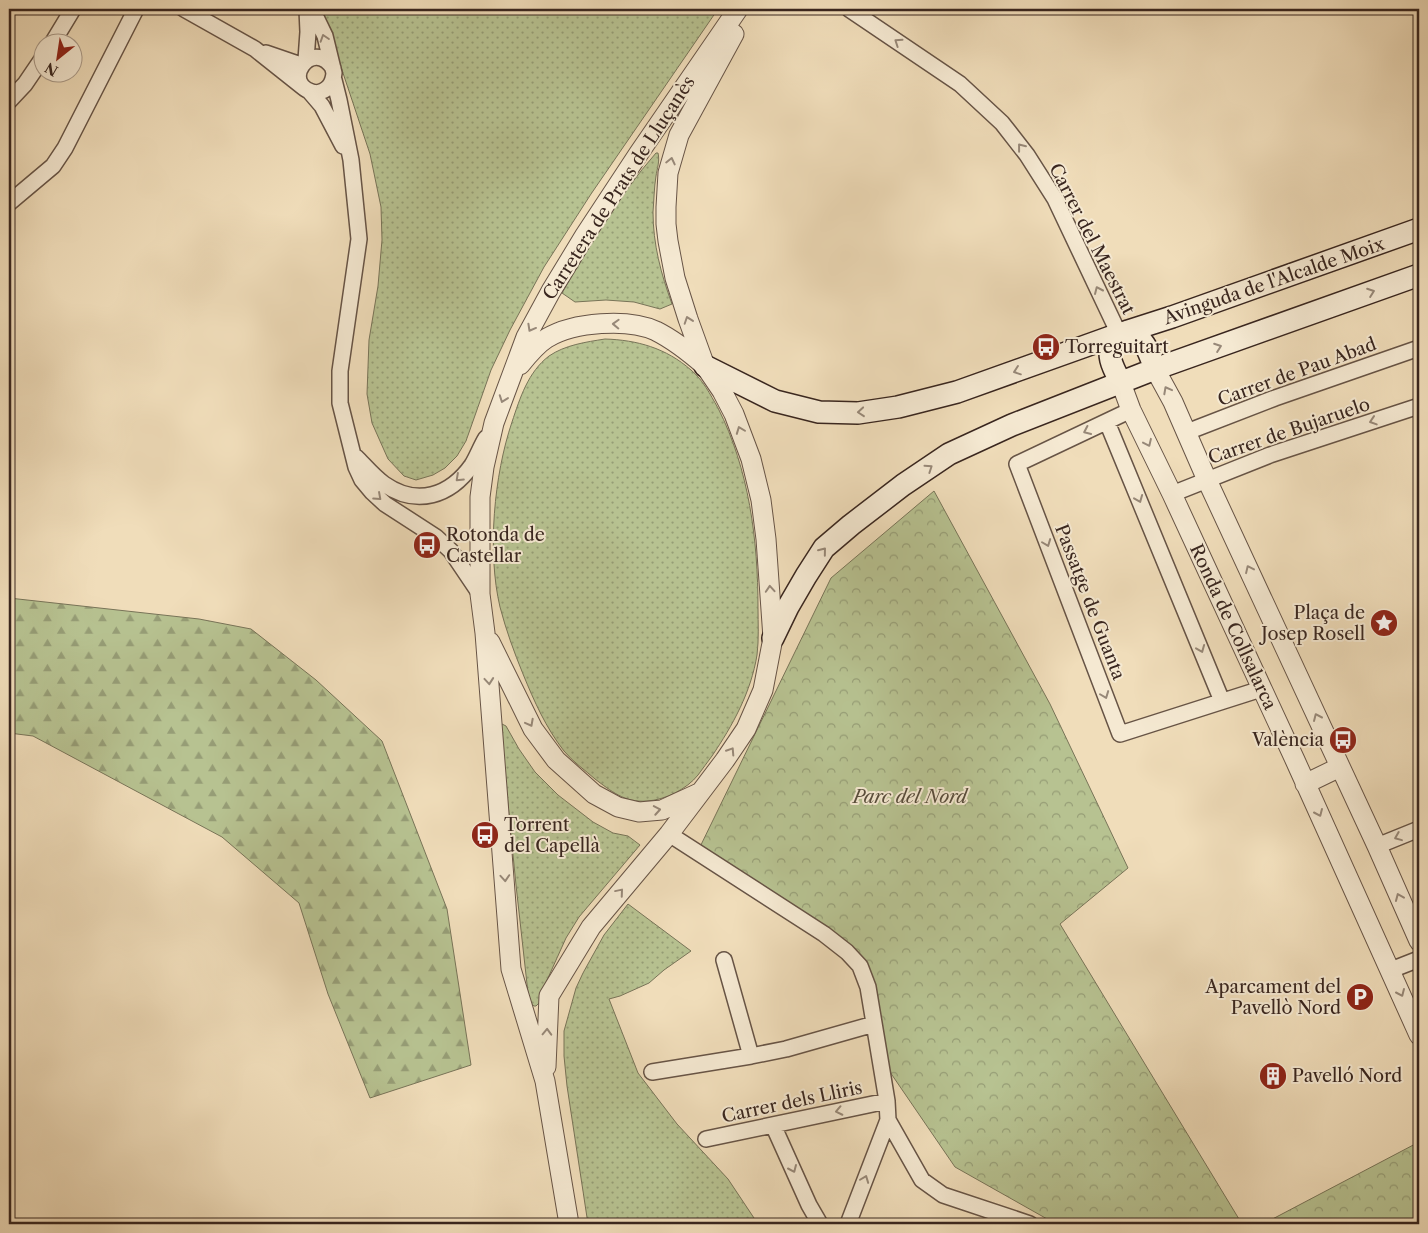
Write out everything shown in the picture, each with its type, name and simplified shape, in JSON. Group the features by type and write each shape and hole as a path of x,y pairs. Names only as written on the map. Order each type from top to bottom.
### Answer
{"main road":[{"name":"Avinguda de l'Alcalde Moix","path":"705,366 776,401 819,412 858,413 898,407 957,392 1419,229"},
{"path":"773,638 788,607 824,548 903,485 949,454 1046,411 1156,369 1419,275"},
{"path":"1122,383 1110,358 1109,350 1120,334 1136,335 1143,341 1156,369"}],"street":[{"path":"59,32 73,9"},
{"path":"9,203 53,166 61,154 136,9"},
{"path":"184,9 255,49 308,91 322,92 332,85 333,74 330,64 320,58 315,57 303,63 255,49"},
{"path":"307,9 308,32 303,63 299,70 299,80 322,106 351,160"},
{"path":"312,9 325,36 351,160 358,213 359,239 340,371 340,403 356,467 362,480 385,504 422,527 446,547 463,567 480,594"},
{"name":"Carretera de Prats de Lluçanès","path":"569,1224 545,1081 511,969 486,633 480,594 480,498 484,467 494,423 512,374 526,338 551,291 639,153 738,9"},
{"name":"Carretera de Prats de Lluçanès","path":"545,1081 549,996 591,927 703,791 746,729 763,690 773,638 766,539 761,500 751,459 734,414 722,391 705,366 688,319 676,278 668,240 666,207 668,173 672,154 682,127 748,9"},
{"name":"Carrer del Maestrat","path":"849,9 960,84 1002,123 1027,156 1055,199 1120,334"},
{"path":"12,95 32,75"},
{"name":"Carretera de Prats de Lluçanès","path":"512,374 532,350 547,338 567,329 600,324 623,324 655,331 683,347 705,366"},
{"name":"Carrer de Pau Abad","path":"1187,432 1275,398 1419,348"},
{"path":"1156,369 1263,597 1419,941"},
{"name":"Ronda de Collsalarca","path":"1122,383 1131,410 1172,494 1391,970 1419,1035"},
{"name":"Carrer de Bujaruelo","path":"1172,494 1270,455 1419,406"},
{"name":"Passatge de Guanta","path":"1131,410 1017,464 1120,734 1261,689"},
{"path":"1107,422 1222,702"},
{"path":"354,456 383,484 412,497 426,497 438,493 461,478 472,464 494,423"},
{"name":"Carretera de Prats de Lluçanès","path":"486,633 533,729 556,760 594,794 618,807 639,812 662,810 703,791"},
{"path":"1305,784 1340,767"},
{"path":"1377,846 1419,829"},
{"path":"669,834 824,934 847,952 860,966 868,987 887,1101 888,1120 848,1224"},
{"path":"1391,970 1419,959"},
{"path":"724,960 751,1056"},
{"path":"652,1072 786,1049 874,1024"},
{"name":"Carrer dels Lliris","path":"706,1139 887,1101"},
{"path":"888,1120 922,1180 933,1189 942,1195 1030,1224"},
{"path":"773,1125 820,1224"}],"green space":[{"path":"323,9 718,9 591,194 544,267 491,370 466,441 457,456 445,468 433,475 416,480 404,476 388,459 372,423 367,394 369,340 378,286 382,240 381,207 370,154"},
{"path":"656,153 658,153 659,159 653,212 654,236 661,270 672,304 660,309 634,302 606,300 575,302 562,293 594,239 629,186"},
{"path":"605,339 640,343 661,351 681,362 703,383 729,431 744,480 754,531 758,582 758,643 754,669 746,695 720,744 693,780 682,789 668,796 647,801 625,798 607,788 564,751 541,714 516,657 500,607 496,585 493,538 497,489 506,443 518,404 535,370 549,356 576,344"},
{"name":"Parc del Nord","path":"934,491 1050,704 1128,868 1060,924 1242,1224 1056,1224 955,1167 879,1056 855,961 697,853 831,578"},
{"path":"9,598 199,619 251,629 316,680 382,741 447,909 471,1065 370,1098 328,994 299,903 222,837 33,736 9,733"},
{"path":"500,723 506,726 535,772 558,795 593,822 613,833 628,836 640,845 579,917 566,938 543,989 540,1002 536,1006 529,1002"},
{"path":"628,904 691,951 649,983 609,999 638,1073 677,1124 728,1179 758,1224 588,1224 567,1086 564,1031 576,988 583,973 604,935"},
{"path":"1419,1142 1419,1224 1263,1224"}],"place":[{"name":"Torreguitart","path":"1046,347"},
{"name":"Rotonda de Castellar","path":"427,545"},
{"name":"Plaça de Josep Rosell","path":"1384,623"},
{"name":"València","path":"1343,740"},
{"name":"Torrent del Capellà","path":"485,835"},
{"name":"Aparcament del Pavellò Nord","path":"1360,997"},
{"name":"Pavelló Nord","path":"1273,1076"}]}
